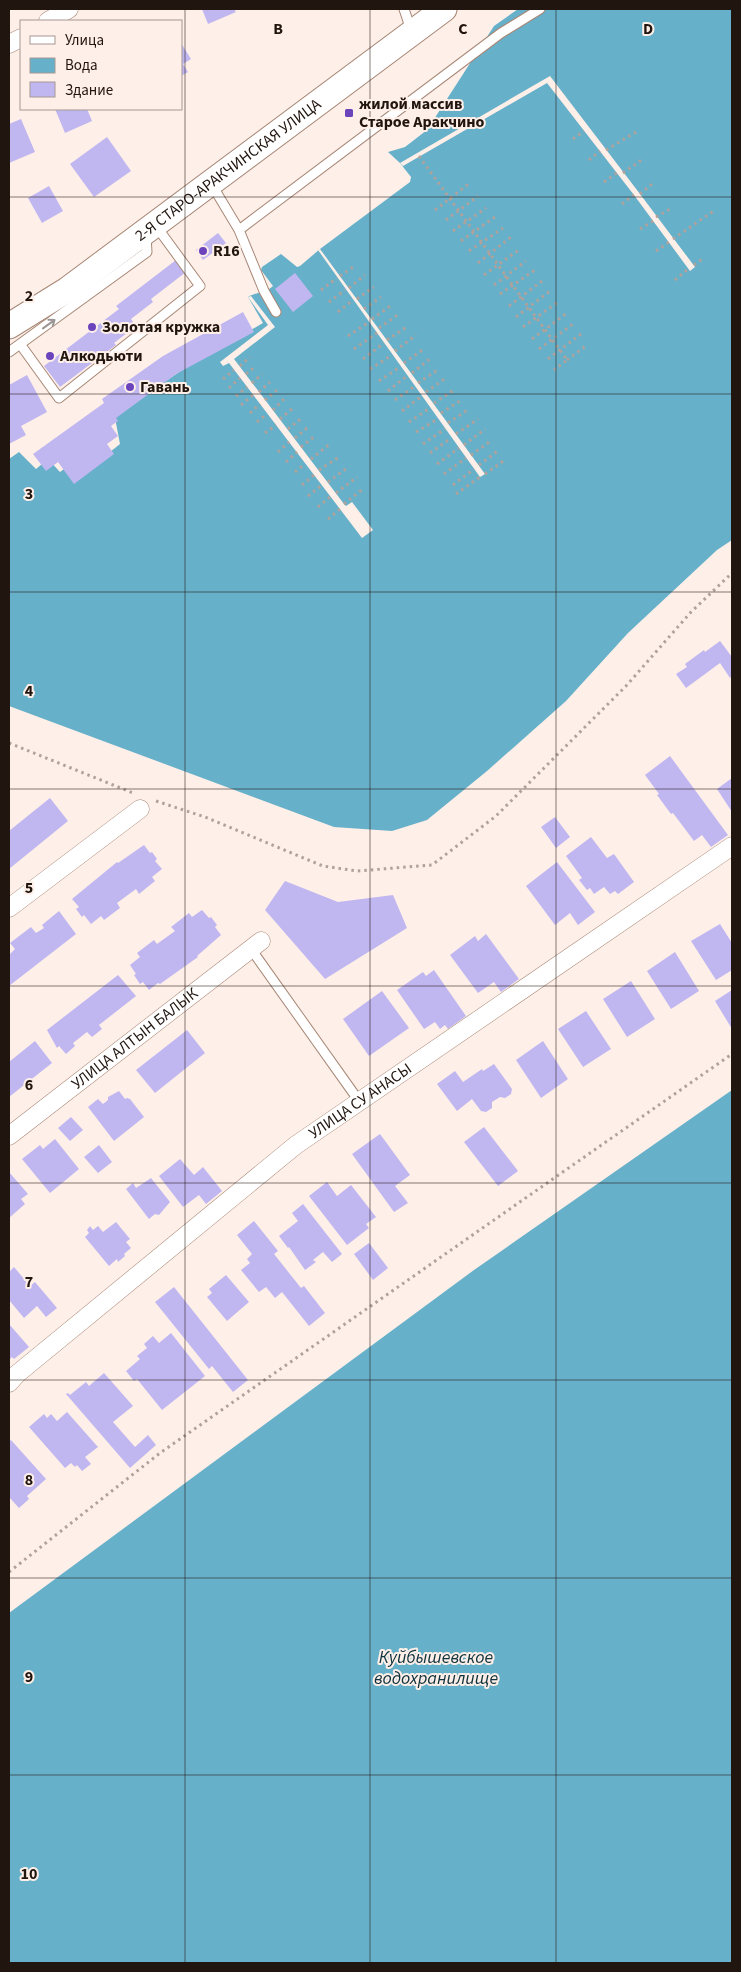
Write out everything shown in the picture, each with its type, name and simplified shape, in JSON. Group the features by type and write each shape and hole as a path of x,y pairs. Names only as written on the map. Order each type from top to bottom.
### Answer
{"main road":[{"name":"2-Я СТАРО-АРАКЧИНСКАЯ УЛИЦА","path":"15,335 67,290 444,9"}],"street":[{"path":"50,20 69,9"},
{"path":"9,908 144,801"},
{"name":"УЛИЦА СУ АНАСЫ","path":"9,1384 17,1374 296,1145 732,846"},
{"name":"УЛИЦА АЛТЫН БАЛЫК","path":"9,1136 256,945"}],"lane":[{"path":"404,9 412,32"},
{"path":"239,230 501,33 540,9"},
{"path":"211,183 239,230 264,291 276,312"},
{"path":"15,335 59,398 200,286 150,227"},
{"path":"9,352 15,335"},
{"path":"256,945 359,1101"}],"path":[{"path":"573,139 584,131"},
{"path":"606,150 636,132"},
{"path":"589,160 600,152"},
{"path":"419,156 567,360"},
{"path":"623,173 643,159"},
{"path":"604,182 617,173"},
{"path":"436,210 470,183"},
{"path":"640,194 652,184"},
{"path":"622,204 634,195"},
{"path":"446,220 458,209 478,196"},
{"path":"452,231 486,208"},
{"path":"656,217 670,209"},
{"path":"673,239 715,210"},
{"path":"461,241 495,217"},
{"path":"640,229 654,221"},
{"path":"469,251 503,228"},
{"path":"478,263 511,237"},
{"path":"656,252 669,242"},
{"path":"484,275 520,249"},
{"path":"694,265 704,258"},
{"path":"494,285 506,274 526,261"},
{"path":"321,290 356,265"},
{"path":"676,280 688,269"},
{"path":"500,294 535,270"},
{"path":"329,302 365,275"},
{"path":"509,306 542,280"},
{"path":"338,312 374,287"},
{"path":"516,316 550,291"},
{"path":"364,309 381,297"},
{"path":"523,327 558,302"},
{"path":"348,336 393,304"},
{"path":"532,339 567,313"},
{"path":"379,328 399,314"},
{"path":"539,349 573,324"},
{"path":"363,358 408,326"},
{"path":"354,349 377,333"},
{"path":"548,359 581,334"},
{"path":"395,351 416,335"},
{"path":"554,370 587,345"},
{"path":"404,363 425,348"},
{"path":"370,369 392,355"},
{"path":"240,366 250,358"},
{"path":"412,373 431,358"},
{"path":"246,374 256,366"},
{"path":"379,381 400,367"},
{"path":"418,383 439,368"},
{"path":"223,378 234,370"},
{"path":"252,382 262,374"},
{"path":"388,391 407,376"},
{"path":"230,388 240,378"},
{"path":"426,392 446,378"},
{"path":"260,392 270,382"},
{"path":"236,396 247,386"},
{"path":"395,400 414,386"},
{"path":"266,400 277,390"},
{"path":"434,404 454,390"},
{"path":"241,404 253,395"},
{"path":"402,411 422,396"},
{"path":"273,410 285,398"},
{"path":"441,413 462,399"},
{"path":"250,413 260,404"},
{"path":"280,419 293,408"},
{"path":"409,422 430,408"},
{"path":"448,423 469,409"},
{"path":"257,422 267,414"},
{"path":"288,429 302,418"},
{"path":"416,432 438,419"},
{"path":"456,434 478,419"},
{"path":"265,433 276,425"},
{"path":"295,438 308,427"},
{"path":"423,444 445,429"},
{"path":"464,445 485,429"},
{"path":"301,447 315,436"},
{"path":"430,453 451,438"},
{"path":"471,455 492,440"},
{"path":"278,452 289,442"},
{"path":"311,459 330,444"},
{"path":"437,464 459,448"},
{"path":"479,465 498,450"},
{"path":"286,462 297,452"},
{"path":"319,470 339,457"},
{"path":"444,474 466,458"},
{"path":"485,474 506,459"},
{"path":"295,472 305,464"},
{"path":"328,482 347,468"},
{"path":"453,484 474,469"},
{"path":"302,485 314,475"},
{"path":"336,493 357,477"},
{"path":"456,494 480,477"},
{"path":"308,496 322,485"},
{"path":"344,504 364,488"},
{"path":"318,507 330,497"},
{"path":"328,519 340,509"},
{"path":"9,743 144,801 205,817 324,866 356,870 432,865 496,816 626,686 691,612 732,573"},
{"path":"9,1572 160,1453 732,1054"}],"water":[{"path":"518,9 732,9 732,540 717,550 628,633 566,701 487,771 427,820 392,831 334,827 9,706 9,459 19,452 36,469 48,459 60,472 64,469 95,464 120,444 115,418 119,413 185,368 263,323 248,297 273,286 261,270 262,267 281,254 297,267 300,266 410,182 411,177 388,152 405,147 427,130 494,26"},
{"name":"Куйбышевское водохранилище","path":"732,1090 732,1963 9,1963 9,1613 474,1270"}],"pier":[{"path":"550,76 695,267 690,271 547,83 403,166 400,163"},
{"path":"320,249 485,474 480,477 318,250"},
{"path":"251,296 275,327 234,359 344,504 346,506 352,502 373,530 362,538 229,363 223,366 220,362 268,325 248,297"}],"building":[{"path":"202,9 234,9 236,12 208,24"},
{"path":"182,45 191,59 183,64 188,72 182,75"},
{"path":"55,110 87,110 92,121 65,133"},
{"path":"21,119 35,152 9,163 9,124"},
{"path":"107,137 131,171 94,197 70,164"},
{"path":"49,186 63,211 42,223 28,198"},
{"path":"218,233 226,243 203,260 196,250"},
{"path":"176,260 186,272 151,299 153,302 131,319 136,326 114,343 116,345 60,387 44,366 119,309 116,306"},
{"path":"295,273 313,296 293,312 275,289"},
{"path":"243,312 254,332 176,374 116,418 118,421 111,426 118,436 107,444 114,454 74,484 58,462 46,471 33,454 104,403 102,399 163,356"},
{"path":"27,375 47,412 21,426 26,435 9,444 9,385"},
{"path":"720,641 732,657 732,676 730,678 720,663 686,688 676,674 687,667 685,664"},
{"path":"670,756 728,835 711,847 702,835 694,841 673,813 671,814 645,775"},
{"path":"732,778 732,812 717,789"},
{"path":"50,798 68,821 9,869 9,831"},
{"path":"555,817 570,837 556,848 541,827"},
{"path":"591,837 607,858 614,854 634,882 618,894 615,891 610,894 604,887 594,894 590,888 587,890 579,880 582,878 566,856"},
{"path":"144,845 150,853 152,852 157,859 155,861 162,869 152,877 155,881 139,894 136,889 117,903 120,908 104,920 101,916 91,924 84,915 82,917 76,909 79,907 72,899 117,862"},
{"path":"557,862 595,912 578,925 570,913 555,925 526,886"},
{"path":"285,881 338,902 393,895 407,928 325,979 265,910"},
{"path":"202,910 209,918 211,917 221,935 198,957 160,984 158,983 149,990 143,982 140,984 130,965 140,957 137,953 154,940 157,944 175,931 171,927 189,913 192,917"},
{"path":"59,911 76,934 9,986 9,955 15,949 10,943 31,927 36,933 44,928 42,925"},
{"path":"720,924 732,943 732,970 716,980 691,941"},
{"path":"486,934 519,979 501,992 494,982 478,993 450,955 475,936 478,941"},
{"path":"675,952 699,991 671,1009 647,971"},
{"path":"434,970 466,1016 448,1029 445,1025 440,1029 435,1022 424,1029 397,990 423,972 426,976"},
{"path":"118,975 136,996 99,1025 102,1029 92,1037 87,1032 73,1043 75,1046 66,1054 59,1046 57,1048 47,1030"},
{"path":"631,981 655,1019 627,1037 603,999"},
{"path":"732,990 732,1029 715,1001"},
{"path":"382,991 409,1028 369,1056 343,1019"},
{"path":"586,1011 611,1049 583,1067 558,1029"},
{"path":"187,1030 205,1053 155,1093 136,1070"},
{"path":"35,1041 52,1063 9,1097 9,1062"},
{"path":"543,1041 568,1079 541,1098 516,1060"},
{"path":"494,1064 512,1089 511,1094 505,1098 500,1097 492,1102 492,1108 486,1112 481,1111 472,1099 457,1111 437,1084 455,1071 463,1082 482,1069 483,1071"},
{"path":"119,1091 125,1099 130,1099 144,1117 114,1141 88,1107 98,1099 103,1104 108,1100 108,1097"},
{"path":"71,1117 83,1130 70,1141 58,1128"},
{"path":"484,1127 518,1171 498,1186 464,1142"},
{"path":"380,1134 410,1175 395,1186 408,1203 394,1212 352,1154"},
{"path":"55,1139 79,1169 50,1193 22,1159 40,1145 43,1149"},
{"path":"99,1145 112,1162 98,1173 84,1157"},
{"path":"180,1159 194,1175 203,1167 222,1191 206,1204 199,1195 183,1207 159,1176"},
{"path":"9,1172 28,1194 21,1199 25,1204 9,1218"},
{"path":"151,1178 170,1202 159,1215 155,1214 149,1219 126,1189 133,1183 136,1188"},
{"path":"327,1182 337,1196 351,1185 376,1217 366,1224 369,1228 347,1245 309,1196"},
{"path":"303,1204 342,1254 332,1262 323,1252 313,1260 316,1262 305,1270 279,1236 298,1221 292,1213"},
{"path":"254,1221 278,1251 274,1254 301,1288 304,1286 325,1313 309,1326 282,1292 275,1298 266,1287 259,1292 241,1270 250,1263 247,1259 252,1254 237,1235"},
{"path":"116,1222 130,1239 126,1242 131,1248 118,1262 117,1259 109,1266 85,1237 89,1233 87,1230 90,1226 93,1230 98,1226 103,1232"},
{"path":"369,1243 388,1268 373,1280 354,1254"},
{"path":"14,1267 30,1286 35,1282 57,1308 46,1317 37,1306 24,1318 9,1300 9,1272"},
{"path":"226,1275 249,1302 227,1321 207,1297 212,1293 209,1289"},
{"path":"174,1287 248,1380 233,1392 212,1366 209,1369 155,1302"},
{"path":"9,1324 29,1347 14,1359 12,1357 9,1360"},
{"path":"171,1333 205,1376 162,1410 137,1379 134,1381 126,1371 140,1359 137,1356 147,1348 144,1344 153,1336 159,1343"},
{"path":"104,1373 133,1406 113,1422 135,1447 148,1435 156,1445 130,1468 66,1394 70,1395 86,1382 89,1386"},
{"path":"67,1412 98,1447 85,1457 91,1464 82,1471 77,1465 75,1467 71,1463 65,1468 29,1427 44,1414 47,1418 51,1414 57,1421"},
{"path":"11,1440 46,1479 27,1496 29,1499 19,1508 9,1497 9,1442"}],"place":[{"name":"жилой массив Старое Аракчино","path":"349,113"},
{"name":"R16","path":"203,251"},
{"name":"Золотая кружка","path":"92,327"},
{"name":"Алкодьюти","path":"50,356"},
{"name":"Гавань","path":"130,387"}]}
